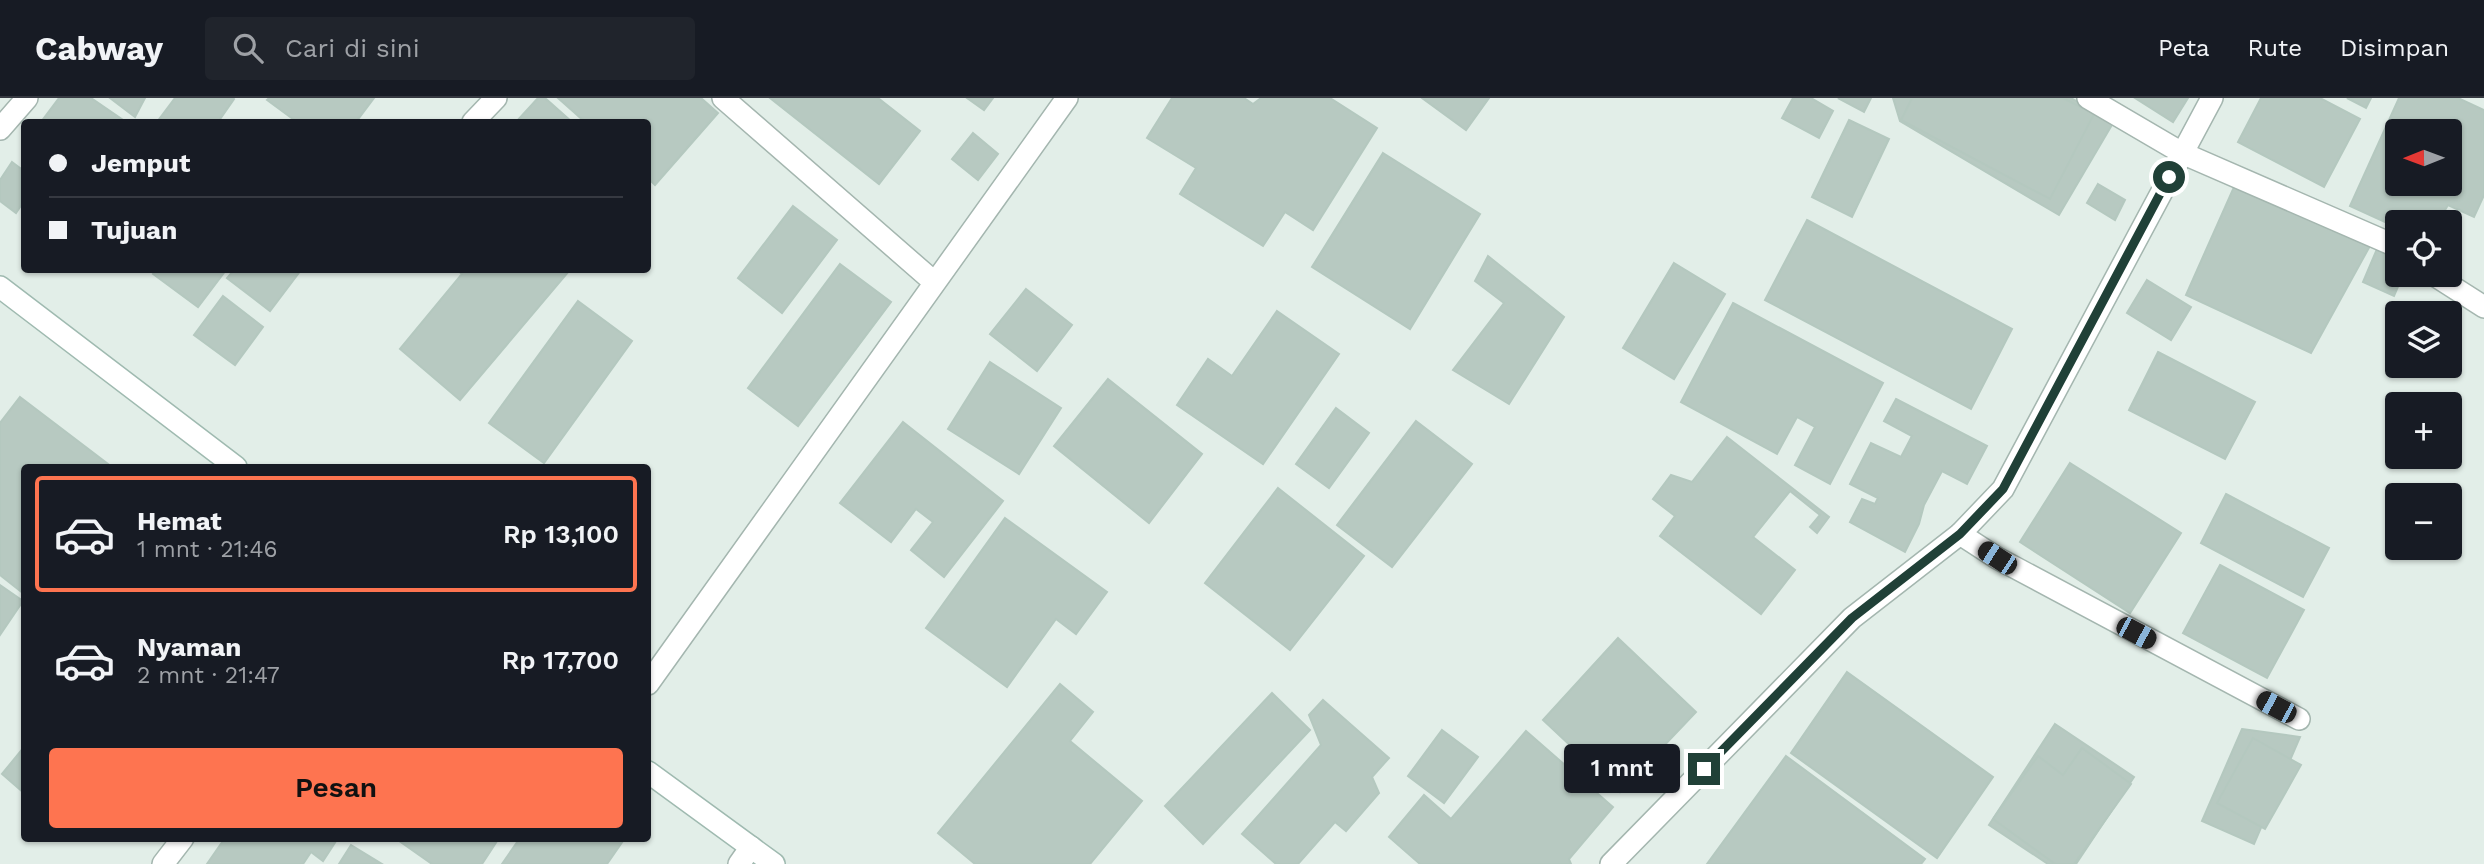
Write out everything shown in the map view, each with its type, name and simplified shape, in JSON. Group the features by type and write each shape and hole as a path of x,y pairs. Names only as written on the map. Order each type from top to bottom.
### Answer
{"street":[{"path":"0,129 27,98"},
{"path":"476,119 496,98"},
{"path":"723,98 934,282"},
{"path":"651,680 1067,98"},
{"path":"2088,98 2182,153 2385,241"},
{"path":"1611,864 1852,618 1960,534 2003,489 2211,98"},
{"path":"0,287 232,464"},
{"path":"2453,287 2484,307"},
{"path":"1960,534 1997,558 2299,719"},
{"path":"651,775 745,856 774,864"},
{"path":"163,864 180,842"}],"building":[{"path":"59,98 91,98 122,119 43,119"},
{"path":"110,98 145,98 135,117"},
{"path":"175,98 234,99 220,119 159,119"},
{"path":"374,98 358,119 293,119 267,100"},
{"path":"538,98 545,98 569,119 519,119"},
{"path":"558,98 701,98 718,113 655,185 651,181 651,119 582,119"},
{"path":"770,98 878,98 920,131 879,184"},
{"path":"967,98 993,98 984,110"},
{"path":"1172,98 1244,98 1253,104 1261,98 1330,98 1377,128 1313,230 1285,212 1263,246 1180,194 1196,168 1147,138"},
{"path":"1422,98 1489,98 1466,130"},
{"path":"1793,98 1811,98 1833,111 1819,138 1782,118"},
{"path":"1838,98 1871,98 1864,112"},
{"path":"1893,98 2071,98 2113,123 2059,215 1900,121"},
{"path":"1912,98 2063,98 2094,114 2050,199 1901,120"},
{"path":"2135,98 2188,98 2173,122"},
{"path":"2261,98 2320,98 2360,119 2324,187 2238,142"},
{"path":"2347,98 2371,98 2366,108"},
{"path":"2399,98 2458,98 2484,110 2484,195 2474,217 2448,205 2445,210 2385,210 2385,222 2350,206 2385,129 2385,196 2462,196 2462,119 2389,119"},
{"path":"1849,120 1889,139 1852,217 1812,197"},
{"path":"973,133 998,154 978,180 952,159"},
{"path":"1383,153 1480,214 1410,329 1312,267"},
{"path":"12,162 21,169 21,206 16,213 0,201 0,180"},
{"path":"2098,184 2125,200 2115,220 2087,203"},
{"path":"2234,187 2371,244 2311,353 2186,295"},
{"path":"793,206 837,240 782,313 738,278"},
{"path":"1807,220 2012,329 1971,409 1765,300"},
{"path":"2377,249 2385,252 2385,287 2398,287 2394,296 2363,282"},
{"path":"1488,256 1564,317 1509,404 1453,370 1504,303 1475,281"},
{"path":"1674,263 1725,294 1674,379 1623,348"},
{"path":"840,264 891,302 798,426 748,388"},
{"path":"154,273 224,273 198,307"},
{"path":"231,273 299,273 270,311 227,278"},
{"path":"567,273 460,400 400,349 462,274"},
{"path":"2147,280 2191,307 2171,340 2127,313"},
{"path":"1026,289 1072,325 1037,371 990,334"},
{"path":"223,296 263,327 235,365 194,335"},
{"path":"578,301 632,341 544,463 489,423"},
{"path":"1733,303 1883,383 1830,484 1795,465 1815,427 1797,417 1777,454 1681,402"},
{"path":"1277,311 1339,354 1263,464 1177,405 1208,359 1232,376"},
{"path":"2158,352 2255,402 2225,459 2129,410"},
{"path":"990,362 1061,408 1019,474 948,429"},
{"path":"1108,379 1202,454 1149,523 1054,446"},
{"path":"20,397 108,464 21,464 21,592 0,575 0,423"},
{"path":"1896,399 1987,446 1967,484 1942,471 1924,505 1919,524 1905,552 1850,522 1862,499 1875,504 1878,498 1850,484 1871,443 1901,457 1912,436 1884,421"},
{"path":"1336,408 1369,433 1329,488 1296,464"},
{"path":"1416,421 1472,464 1392,567 1337,525"},
{"path":"903,422 1003,501 944,577 911,550 933,522 916,509 891,542 840,503"},
{"path":"1727,437 1829,517 1817,533 1810,527 1820,515 1790,491 1753,537 1795,570 1761,614 1660,536 1675,516 1653,499 1671,475 1692,482"},
{"path":"2070,463 2181,533 2130,613 2020,542"},
{"path":"1278,488 1364,556 1290,650 1205,583"},
{"path":"2226,494 2329,548 2303,597 2201,543"},
{"path":"1005,518 1107,592 1076,634 1056,619 1007,687 926,628"},
{"path":"2220,565 2304,610 2267,678 2183,633"},
{"path":"0,585 21,600 21,604 0,635"},
{"path":"1618,638 1696,712 1620,792 1543,720"},
{"path":"1847,672 1993,777 1937,858 1791,753"},
{"path":"1060,684 1093,712 1070,741 1142,801 1090,864 975,864 938,833"},
{"path":"1272,693 1310,730 1203,844 1165,806"},
{"path":"1323,700 1389,758 1372,777 1379,793 1346,831 1335,822 1298,864 1276,864 1242,834 1321,745 1309,715"},
{"path":"2055,724 2134,777 2076,864 2048,864 1989,825"},
{"path":"2242,729 2300,737 2254,844 2202,821"},
{"path":"1442,730 1478,757 1444,803 1408,776"},
{"path":"1526,731 1613,807 1569,859 1571,864 1420,864 1389,837 1424,795 1451,819"},
{"path":"2253,738 2301,765 2265,829 2217,803"},
{"path":"2082,748 2131,784 2074,864 2055,864 1993,819 2038,756 2063,775"},
{"path":"21,751 21,790 2,774"},
{"path":"1786,756 1925,859 1921,864 1707,864"},
{"path":"222,842 335,842 323,861 311,852 303,864 207,864"},
{"path":"401,842 496,842 482,864 432,864"},
{"path":"517,842 622,842 607,864 502,864"},
{"path":"351,845 382,864 339,864"}],"route":[{"path":"1704,769 1852,618 1960,534 2003,489 2169,177"}]}
